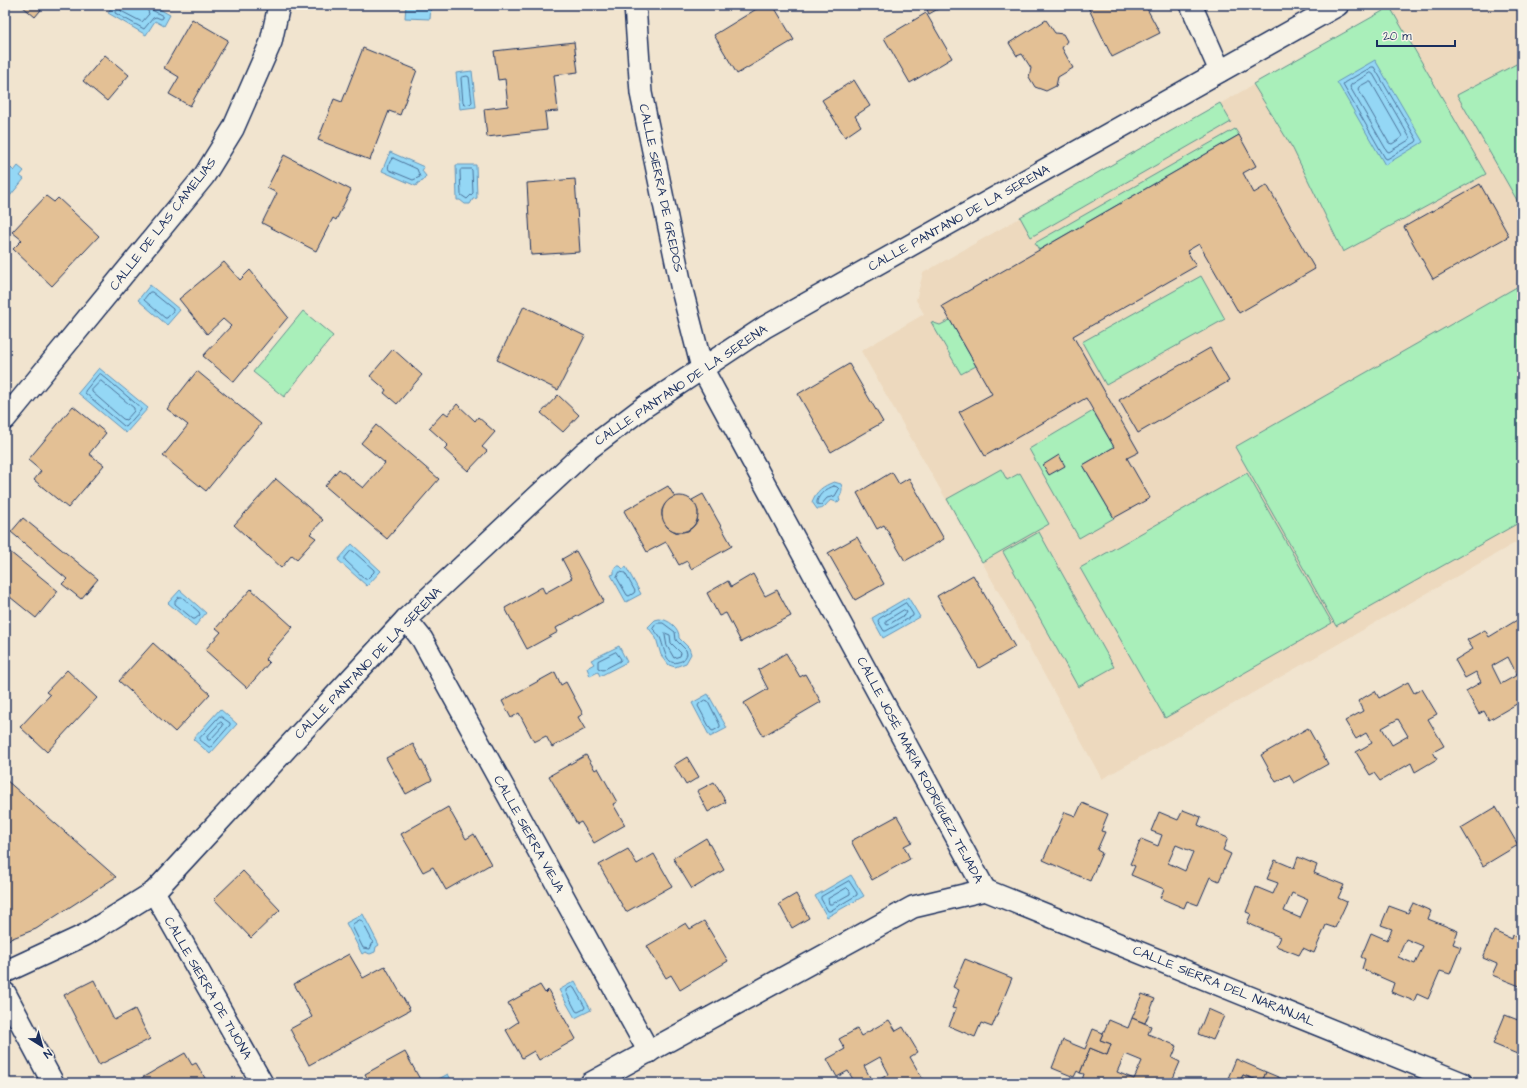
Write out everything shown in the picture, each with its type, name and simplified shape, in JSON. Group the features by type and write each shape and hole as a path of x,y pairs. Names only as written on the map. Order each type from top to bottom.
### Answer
{"street":[{"name":"CALLE DE LAS CAMELIAS","path":"5,419 204,176 233,129 271,42 279,5"},
{"name":"CALLE SIERRA DE GREDOS","path":"635,5 641,93 682,290 702,368"},
{"path":"1191,5 1220,71"},
{"name":"CALLE PANTANO DE LA SERENA","path":"5,972 85,935 154,892 406,620 586,451 644,407 765,327 1338,5"},
{"name":"CALLE JOSÉ MARÍA RODRÍGUEZ TEJADA","path":"591,1083 913,907 985,890 702,368"},
{"name":"CALLE SIERRA VIEJA","path":"406,620 422,639 649,1052"},
{"name":"CALLE SIERRA DEL NARANJAL","path":"985,890 1462,1083"},
{"name":"CALLE SIERRA DE TIJONA","path":"154,892 262,1083"},
{"path":"5,993 53,1083"}],"shaded area":[{"path":"1393,5 1522,5 1522,539 1102,779 982,562 861,351 924,314 916,300 923,273"}],"green space":[{"path":"1390,7 1486,174 1343,252 1293,149 1253,84"},
{"path":"1522,61 1522,209 1457,95"},
{"path":"1220,103 1231,122 1031,237 1020,217"},
{"path":"1235,129 1239,135 1039,250 1035,243"},
{"path":"1201,276 1225,319 1106,385 1082,342"},
{"path":"1522,284 1522,521 1336,626 1235,447"},
{"path":"303,311 333,336 284,397 253,372"},
{"path":"950,320 976,366 961,374 931,322 940,325"},
{"path":"1093,411 1114,447 1083,465 1114,518 1079,538 1029,449"},
{"path":"1001,469 1007,480 1020,473 1049,524 982,562 947,499"},
{"path":"1247,473 1332,623 1165,718 1080,568"},
{"path":"1039,532 1114,667 1078,687 1003,552"}],"water":[{"path":"113,5 152,5 170,15 164,26 155,21 146,35 108,13"},
{"path":"406,5 431,5 430,19 405,18"},
{"path":"1375,60 1423,142 1385,165 1337,82"},
{"path":"472,71 476,107 460,109 456,73"},
{"path":"390,152 424,167 422,171 426,176 423,181 418,183 416,186 382,171"},
{"path":"456,165 476,165 477,198 473,199 470,204 465,204 460,200 457,200"},
{"path":"18,166 24,171 20,176 24,179 5,202 5,175 11,168 14,171"},
{"path":"150,285 180,310 167,325 138,300"},
{"path":"99,368 148,408 126,433 78,393"},
{"path":"834,482 841,484 842,490 839,498 840,501 836,502 831,500 823,508 817,509 812,502 816,495 823,487"},
{"path":"352,544 381,571 367,586 338,560"},
{"path":"616,566 620,566 623,569 626,567 641,594 626,602 611,575 614,574 614,569"},
{"path":"180,590 206,613 195,626 168,603"},
{"path":"908,597 920,617 883,638 872,618"},
{"path":"659,619 670,622 678,631 679,638 689,648 691,654 686,663 675,667 669,665 661,655 656,638 648,627 655,620"},
{"path":"619,646 627,662 600,676 598,672 590,676 587,668 594,664 591,660"},
{"path":"708,694 727,728 710,737 692,703"},
{"path":"220,709 237,724 210,754 193,739"},
{"path":"851,875 864,896 827,917 815,896"},
{"path":"363,914 379,945 376,947 375,952 370,954 365,952 362,954 346,923"},
{"path":"575,981 591,1010 575,1018 559,990"},
{"path":"448,1074 453,1083 431,1083"}],"building":[{"path":"45,5 35,17 22,6"},
{"path":"763,5 773,5 794,40 737,74 714,35"},
{"path":"925,5 945,5 929,14"},
{"path":"1087,5 1145,5 1160,33 1112,57"},
{"path":"926,13 952,58 910,83 884,38"},
{"path":"192,19 228,40 190,106 169,94 179,77 164,68"},
{"path":"1046,20 1055,33 1063,34 1067,41 1062,48 1073,68 1058,77 1056,86 1046,91 1035,87 1029,77 1031,68 1022,54 1017,56 1009,43"},
{"path":"574,42 578,72 554,75 558,111 545,112 547,130 487,137 484,109 508,106 505,79 498,80 494,51"},
{"path":"363,48 417,70 400,115 389,111 370,160 318,140 334,99 342,102"},
{"path":"105,55 129,75 107,101 83,81"},
{"path":"854,80 870,106 855,116 861,126 845,137 822,100"},
{"path":"1239,135 1256,166 1243,173 1254,193 1267,185 1315,269 1239,313 1199,244 1187,251 1196,266 1073,336 1139,452 1127,458 1150,498 1114,518 1083,465 1114,447 1086,398 985,456 959,412 992,394 942,306"},
{"path":"284,155 351,190 336,220 333,218 316,251 262,223 277,193 267,188"},
{"path":"575,179 580,252 531,255 527,183"},
{"path":"1480,184 1509,236 1433,279 1404,227"},
{"path":"46,196 54,202 58,198 99,236 52,286 13,249 22,240 12,232"},
{"path":"224,262 240,280 250,270 288,317 234,382 203,356 231,326 223,319 207,334 179,299"},
{"path":"524,306 585,336 558,390 497,360"},
{"path":"1210,348 1229,381 1138,433 1119,400"},
{"path":"393,349 422,375 397,404 384,393 386,390 370,376"},
{"path":"849,364 883,422 831,452 798,394"},
{"path":"197,371 261,424 206,491 163,456 188,425 167,409"},
{"path":"558,395 579,415 563,432 541,413"},
{"path":"457,404 475,421 478,417 495,432 482,447 487,451 468,471 444,449 448,445 429,428 444,412 448,415"},
{"path":"73,406 106,433 89,454 104,465 68,508 34,480 41,471 28,460"},
{"path":"376,425 439,479 387,539 325,486 339,469 363,488 385,463 361,443"},
{"path":"1059,455 1065,466 1049,475 1043,465"},
{"path":"892,472 899,484 909,478 944,539 905,561 884,525 877,529 857,493"},
{"path":"276,479 323,520 310,534 316,538 297,559 292,555 281,568 234,525"},
{"path":"668,486 675,497 665,504 662,510 662,516 667,527 677,533 688,531 693,527 697,522 698,511 692,500 703,494 732,546 691,569 687,561 679,565 666,542 647,552 624,511"},
{"path":"684,496 693,501 697,507 697,521 693,527 684,532 676,532 667,527 663,521 662,510 667,501 673,497"},
{"path":"23,518 98,579 81,599 62,584 67,579 11,532"},
{"path":"857,537 884,584 855,600 828,553"},
{"path":"5,548 58,591 36,618 5,593"},
{"path":"576,551 604,601 556,628 558,632 527,649 505,608 542,587 545,593 572,578 562,559"},
{"path":"753,574 765,596 777,590 791,616 741,642 726,613 719,616 707,593 728,581 731,587"},
{"path":"973,575 1015,647 979,668 937,596"},
{"path":"251,589 293,627 265,659 269,663 247,688 205,650 221,632 216,628"},
{"path":"1517,620 1522,629 1522,706 1520,702 1489,720 1484,711 1479,714 1466,691 1481,682 1476,672 1465,678 1455,660 1473,649 1467,640 1485,630 1489,637","holes":["1508,657 1517,675 1501,684 1492,666"]},
{"path":"153,643 210,694 175,732 119,681"},
{"path":"786,653 800,677 805,674 821,702 763,736 744,703 768,689 758,670"},
{"path":"67,670 97,698 47,752 20,727 50,695 46,692"},
{"path":"555,672 561,685 566,682 583,714 578,717 585,729 552,747 546,736 534,742 519,713 511,718 502,701"},
{"path":"1408,682 1414,693 1422,689 1437,714 1428,719 1444,746 1433,752 1437,759 1415,772 1411,763 1380,781 1374,773 1370,775 1356,752 1372,743 1366,733 1356,739 1345,721 1363,711 1358,701 1375,691 1379,698","holes":["1398,719 1408,736 1392,745 1382,728"]},
{"path":"1308,728 1328,764 1294,783 1289,775 1276,782 1261,755"},
{"path":"413,744 432,780 406,794 386,758"},
{"path":"586,755 595,770 598,768 617,802 613,804 625,825 594,843 581,822 577,824 549,776"},
{"path":"687,757 699,777 686,785 674,765"},
{"path":"5,779 116,877 36,929 5,941"},
{"path":"714,782 726,802 708,812 697,791"},
{"path":"1082,803 1108,814 1101,831 1105,832 1097,850 1102,853 1090,881 1043,860 1065,812 1076,816"},
{"path":"448,807 466,839 474,834 491,864 446,890 433,867 423,872 401,834"},
{"path":"1496,807 1518,845 1483,866 1461,828"},
{"path":"1183,810 1201,817 1198,825 1228,838 1223,850 1231,854 1219,881 1210,877 1198,905 1187,901 1184,908 1160,898 1164,889 1131,875 1135,866 1130,864 1141,839 1158,846 1162,835 1151,831 1159,812 1178,820","holes":["1176,845 1193,852 1185,871 1168,863"]},
{"path":"897,816 912,842 904,846 910,859 872,880 851,841"},
{"path":"706,838 724,870 692,889 673,858"},
{"path":"628,849 637,864 654,854 672,886 626,912 599,865"},
{"path":"1298,857 1317,865 1314,873 1344,885 1338,898 1347,902 1335,928 1326,925 1314,953 1303,948 1299,955 1276,946 1280,937 1247,923 1251,914 1246,912 1256,887 1273,894 1278,883 1267,879 1275,860 1294,868","holes":["1292,893 1308,900 1300,918 1284,911"]},
{"path":"243,871 280,910 251,938 214,899"},
{"path":"796,894 809,918 792,928 779,904"},
{"path":"1413,903 1431,911 1428,919 1458,931 1453,944 1461,947 1450,974 1440,971 1428,999 1417,994 1414,1001 1391,992 1394,983 1362,969 1365,959 1361,957 1371,933 1387,940 1392,929 1381,925 1389,906 1408,913","holes":["1406,939 1423,946 1415,964 1398,957"]},
{"path":"704,921 728,961 680,990 671,975 666,978 647,946 686,923 690,929"},
{"path":"1494,931 1511,939 1512,935 1522,939 1522,987 1492,975 1497,964 1483,958"},
{"path":"349,954 363,978 385,966 410,1010 309,1065 290,1029 312,1017 294,984"},
{"path":"965,959 1012,978 992,1027 981,1023 975,1037 949,1026 956,1009 952,1008 959,990 953,987"},
{"path":"94,980 114,1020 135,1009 150,1039 99,1065 64,995"},
{"path":"540,985 545,993 548,990 576,1039 539,1060 534,1051 522,1058 506,1030 518,1022 508,1003"},
{"path":"1142,994 1155,999 1145,1023 1132,1018"},
{"path":"1208,1009 1224,1016 1213,1040 1198,1034"},
{"path":"1522,1010 1522,1056 1493,1044 1505,1015 1518,1020"},
{"path":"1132,1018 1151,1026 1148,1034 1177,1046 1172,1058 1180,1062 1171,1083 1081,1083 1084,1074 1080,1073 1090,1048 1107,1055 1111,1044 1100,1040 1109,1020 1128,1028","holes":["1125,1054 1142,1061 1134,1079 1117,1072"]},
{"path":"889,1020 896,1031 903,1027 918,1052 910,1057 925,1083 873,1083 851,1083 854,1081 848,1071 837,1077 827,1059 845,1049 839,1039 857,1029 861,1036","holes":["880,1057 889,1074 873,1083 864,1066"]},
{"path":"1093,1029 1103,1033 1100,1040 1111,1044 1107,1055 1090,1048 1080,1073 1077,1071 1074,1077 1052,1068 1063,1040 1085,1049"},
{"path":"405,1052 422,1083 370,1083 365,1074"},
{"path":"185,1053 192,1065 196,1063 208,1083 133,1083"},
{"path":"1236,1059 1266,1072 1262,1082 1243,1075 1239,1083 1226,1083"},
{"path":"1266,1072 1285,1080 1284,1083 1239,1083 1243,1075 1262,1082"}]}
